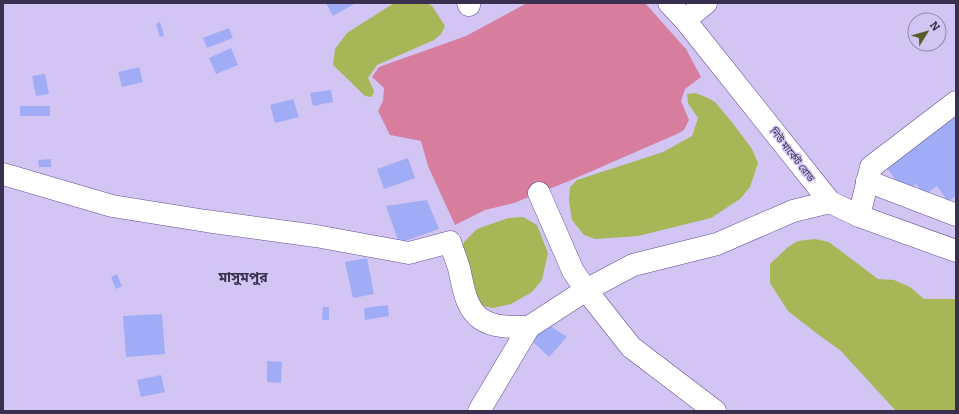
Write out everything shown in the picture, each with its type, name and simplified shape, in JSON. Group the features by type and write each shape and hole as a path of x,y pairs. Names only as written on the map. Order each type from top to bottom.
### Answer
{"street":[{"name":"নিউ মার্কেট রোড","path":"670,3 830,202 859,216 956,251"},
{"path":"685,20 706,3"},
{"path":"859,216 871,167 956,102"},
{"path":"3,174 112,206 316,236 409,253 453,233 465,294 473,311 481,319 490,323 508,327 529,327"},
{"path":"867,181 956,215"},
{"path":"539,193 573,271 631,347 715,411"},
{"path":"479,411 529,327 586,290 633,265 717,244 793,211 830,202"}],"shaded area":[{"path":"394,3 428,3 432,6 445,26 441,34 434,40 377,65 368,78 374,91 372,97 365,96 333,65 335,49 347,33"},
{"path":"527,3 645,3 686,49 701,77 685,89 681,101 689,120 684,130 677,134 569,181 514,203 485,210 455,225 428,166 421,141 390,135 378,111 383,101 384,88 372,77 379,67 466,36"},
{"path":"695,93 715,102 752,149 758,163 750,187 740,199 711,218 638,236 595,239 584,235 572,220 569,201 570,187 577,180 663,152 692,136 698,118 688,103 687,94"},
{"path":"523,217 537,225 548,253 542,280 532,292 511,304 493,308 478,305 462,257 464,242 477,229 508,218"},
{"path":"815,239 829,242 878,279 894,280 910,287 924,299 955,299 956,411 896,411 840,350 788,311 770,283 770,264 788,247 798,241"}],"building":[{"path":"326,3 356,3 333,16"},
{"path":"160,22 164,36 160,37 156,24"},
{"path":"229,28 233,38 207,48 203,38"},
{"path":"231,48 238,65 216,74 209,58"},
{"path":"139,67 143,82 122,87 118,72"},
{"path":"45,74 49,94 36,96 32,76"},
{"path":"331,90 333,102 313,106 310,93"},
{"path":"293,99 299,117 275,123 270,105"},
{"path":"20,106 50,106 50,116 20,116"},
{"path":"956,116 956,196 948,202 937,186 925,195 916,184 904,192 887,168"},
{"path":"408,158 415,178 384,189 377,169"},
{"path":"51,159 51,167 39,167 38,160"},
{"path":"427,200 439,229 399,243 386,206"},
{"path":"367,258 374,294 353,298 345,262"},
{"path":"117,274 122,286 116,289 111,277"},
{"path":"388,305 389,316 365,320 364,308"},
{"path":"323,307 329,307 329,320 322,320"},
{"path":"162,314 165,354 126,357 123,316"},
{"path":"544,322 567,337 549,357 532,341"},
{"path":"267,361 282,362 281,383 267,382"},
{"path":"161,375 165,392 141,397 137,380"}],"district":[{"name":"মাসুমপুর","path":"243,277"}]}
